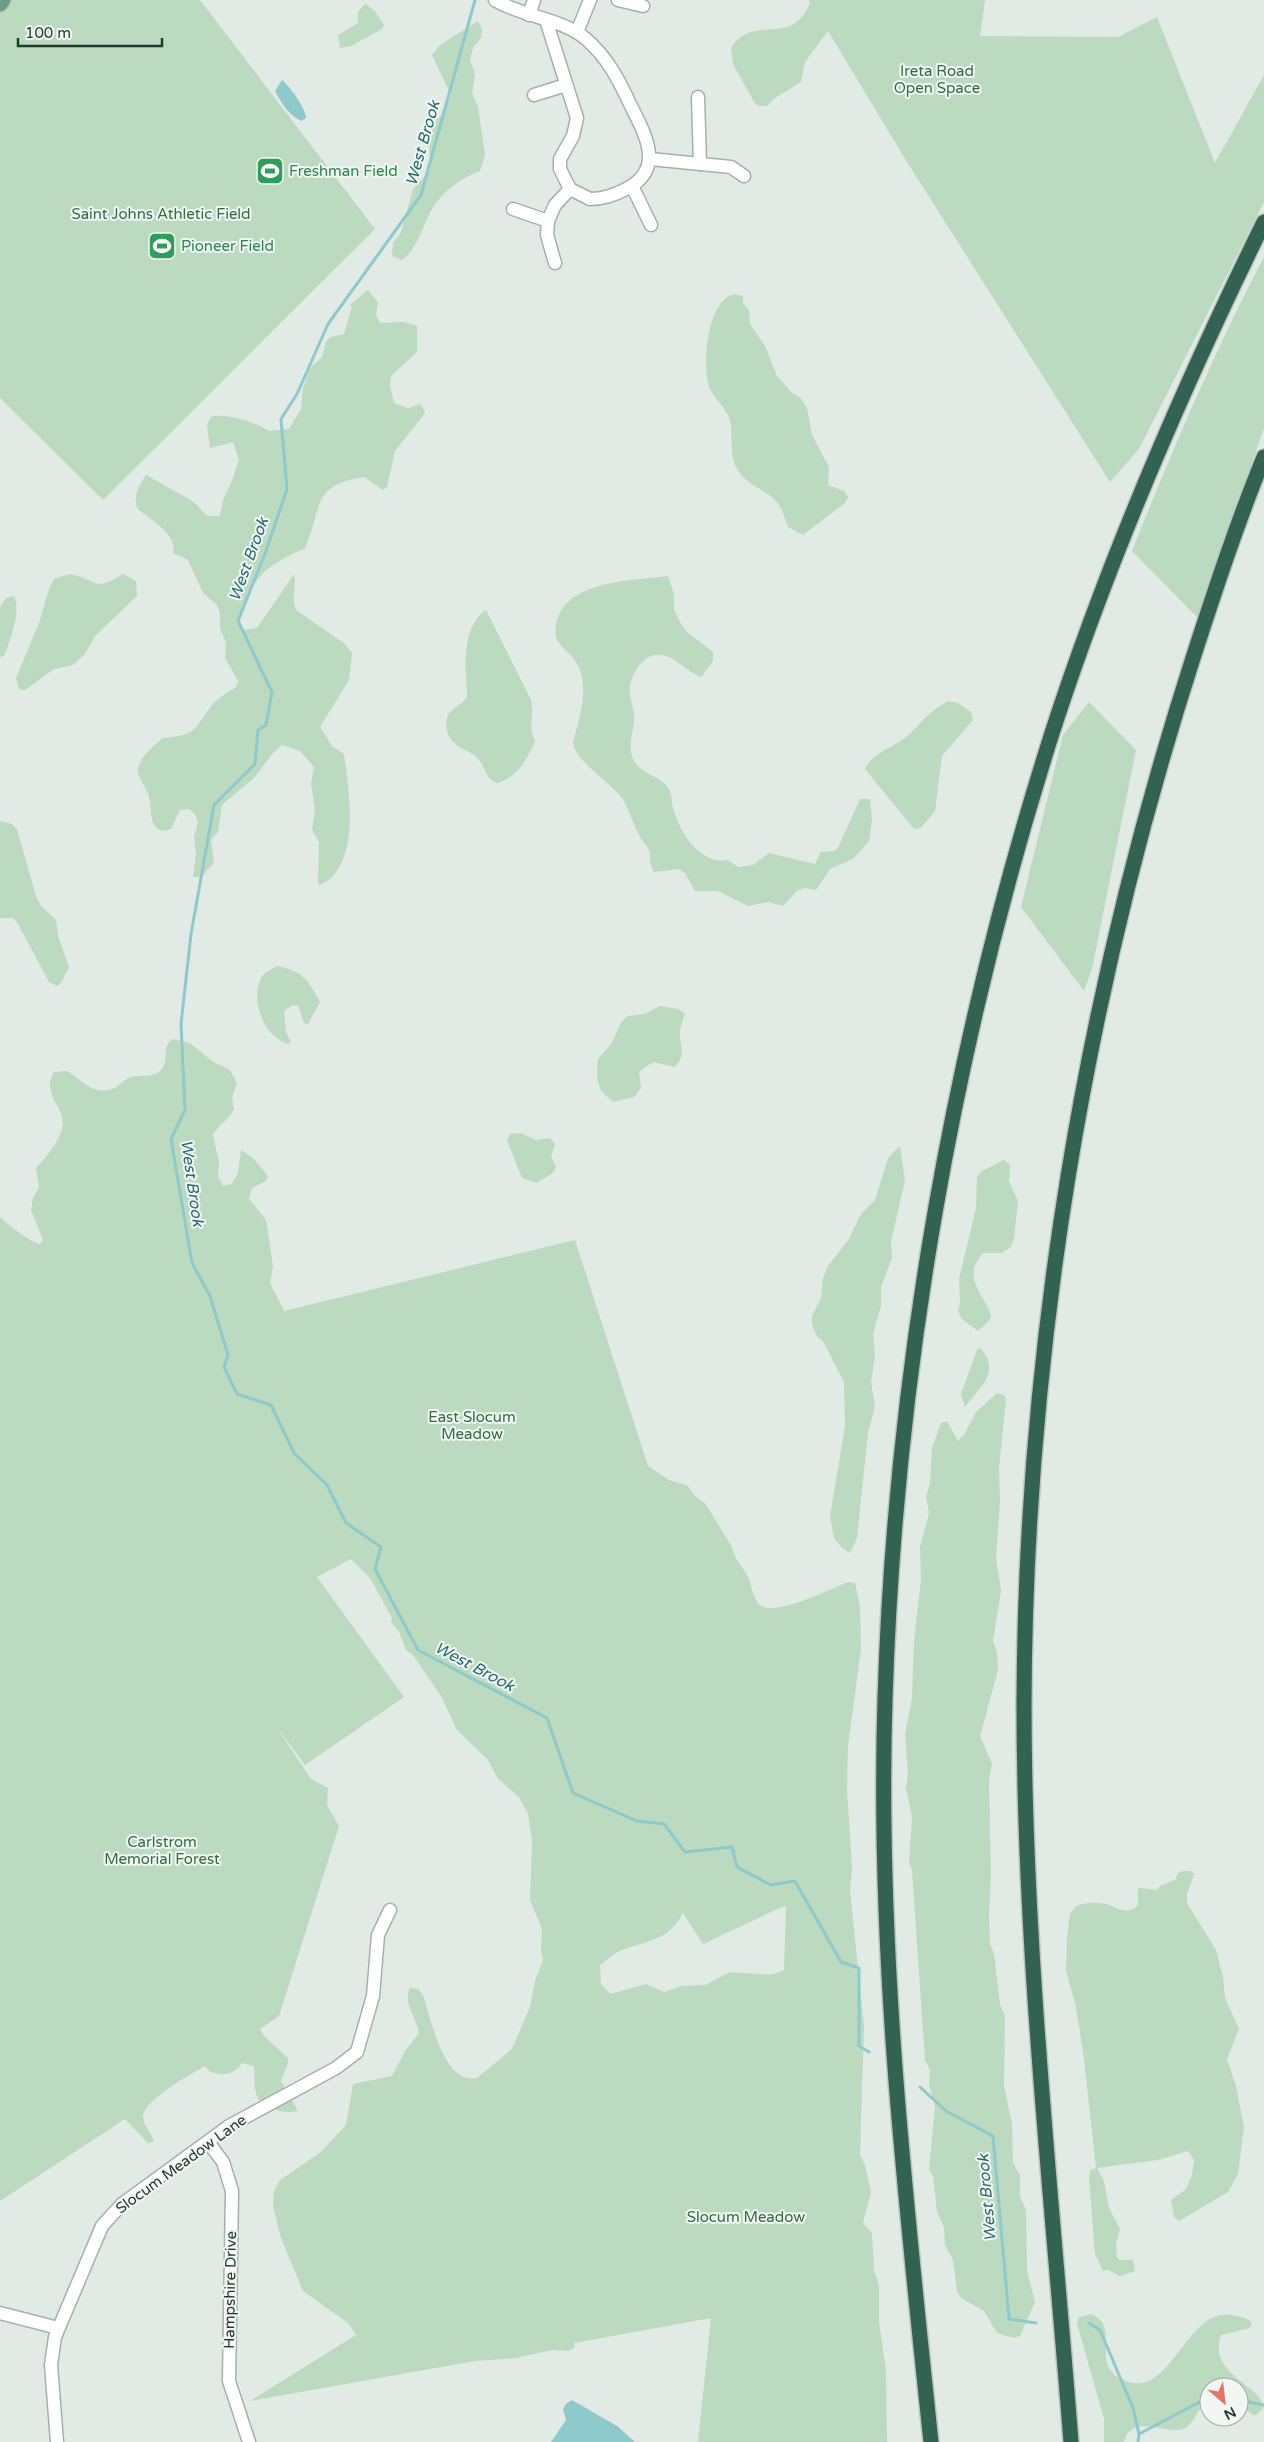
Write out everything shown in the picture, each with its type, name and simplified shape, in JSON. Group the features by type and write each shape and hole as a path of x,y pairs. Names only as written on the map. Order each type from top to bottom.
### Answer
{"highway":[{"path":"931,2442 900,2142 890,2018 884,1820 885,1700 898,1488 936,1203 957,1098 1013,864 1054,727 1112,565 1148,473 1214,324 1264,222"},
{"path":"1071,2442 1033,1976 1027,1879 1024,1699 1026,1633 1041,1387 1066,1197 1096,1025 1118,928 1154,786 1178,704 1264,457"}],"main road":[{"path":"0,4 4,0"}],"street":[{"path":"495,0 529,15 546,20 577,32 595,48 615,74 646,140 650,159 647,173 632,186 596,199 583,197 570,189 560,169 560,160 573,136 577,118 546,20"},
{"path":"529,15 534,0"},
{"path":"577,32 590,0"},
{"path":"618,0 643,6"},
{"path":"534,95 566,85"},
{"path":"698,97 700,164"},
{"path":"650,159 731,168 744,176"},
{"path":"632,186 651,225"},
{"path":"555,263 548,240 548,221 555,206 570,189"},
{"path":"513,209 548,221"},
{"name":"Slocum Meadow Lane","path":"57,2442 51,2365 58,2328 106,2221 122,2204 242,2118 336,2068 357,2052 373,1996 378,1935 390,1910"},
{"name":"Hampshire Drive","path":"208,2142 223,2162 232,2191 230,2381 249,2442"},
{"path":"0,2313 58,2328"}],"green space":[{"name":"Saint Johns Athletic Field","path":"12,0 200,0 375,229 103,500 0,398 0,12"},
{"name":"Ireta Road Open Space","path":"809,0 985,0 980,36 1118,37 1157,17 1215,163 1264,75 1264,202 1139,449 1110,482 907,162 828,31 805,62 801,82 775,98 767,106 758,106 754,102 733,64 731,48 741,38 751,32 783,28 793,24 802,17 810,3"},
{"path":"365,4 374,10 384,25 382,29 351,46 340,48 338,35 358,23 358,12"},
{"path":"478,21 482,29 481,38 473,48 470,60 475,74 472,93 478,107 485,155 480,171 467,177 445,192 431,210 414,247 402,260 392,256 393,243 401,232 413,189 430,171 429,138 434,122 443,114 451,95 432,55 440,45"},
{"path":"1264,257 1264,428 1197,617 1132,551 1194,402"},
{"path":"368,290 378,302 376,315 380,323 404,322 417,326 417,352 391,376 390,385 394,403 408,408 421,404 425,413 395,451 387,487 383,490 364,477 347,481 326,492 317,510 305,548 270,567 262,574 249,592 239,619 244,630 257,628 294,574 296,610 345,644 352,653 349,680 320,727 332,746 344,754 350,819 346,852 340,866 331,878 318,885 319,842 312,830 315,809 311,784 314,767 300,751 282,745 274,752 254,778 222,805 218,832 211,840 214,863 201,877 193,877 196,853 194,837 198,822 195,814 189,809 180,810 171,829 163,831 158,829 152,821 149,797 139,775 138,768 145,755 163,738 184,735 194,729 214,703 236,687 238,681 225,658 226,642 220,629 220,613 217,605 203,593 188,560 173,553 173,546 168,534 138,509 136,505 137,492 146,475 194,502 207,516 220,516 223,500 239,459 233,442 210,448 207,425 211,417 224,416 240,419 269,431 289,429 301,409 303,388 310,368 322,357 326,341 331,337 344,334 352,307 350,305"},
{"path":"734,294 743,296 743,303 749,310 750,324 765,346 777,376 792,393 800,397 807,408 812,435 829,467 828,485 844,491 848,497 845,503 803,535 788,527 782,510 775,500 747,481 739,472 734,460 730,421 709,386 706,363 712,320 725,299"},
{"path":"70,574 100,584 113,580 123,574 136,581 137,596 95,636 85,654 73,665 54,669 25,690 19,689 16,678 39,623 49,589 54,579"},
{"path":"668,576 674,594 674,609 680,622 687,632 713,652 713,661 701,677 662,655 655,655 644,660 633,676 630,688 634,717 631,751 634,761 638,766 662,781 669,789 677,820 693,846 709,858 728,860 738,867 753,865 769,853 815,864 821,852 834,851 838,848 860,799 870,799 872,820 869,841 853,859 830,869 816,890 805,888 797,891 783,906 768,902 748,906 718,891 695,891 685,873 679,869 654,872 649,850 641,839 622,798 587,765 573,743 581,713 583,682 576,662 556,638 558,619 566,605 579,594 596,587"},
{"path":"13,596 16,601 16,616 4,656 0,657 0,607 6,598"},
{"path":"486,610 531,700 531,725 535,741 517,771 498,783 491,780 475,756 452,741 446,726 448,715 467,696 466,650 468,638 472,627"},
{"path":"949,701 958,703 971,712 973,720 942,756 935,811 921,828 914,829 865,769 872,759 905,738 929,714"},
{"path":"1089,702 1136,750 1092,969 1084,991 1021,907 1063,735"},
{"path":"0,821 12,824 17,829 36,896 41,906 56,920 58,936 69,967 61,983 57,986 49,982 17,922 13,918 0,918"},
{"path":"277,966 293,971 304,978 320,1002 308,1024 304,1023 298,1005 291,1006 284,1011 286,1032 291,1042 289,1044 280,1040 266,1027 258,1007 258,987 261,978 266,972"},
{"path":"660,1006 678,1009 685,1014 680,1031 682,1051 680,1059 675,1067 653,1062 639,1072 641,1088 634,1097 614,1102 600,1089 598,1084 598,1059 612,1043 621,1022 628,1016 645,1014"},
{"path":"173,1039 190,1043 212,1061 230,1070 237,1083 232,1098 234,1109 213,1135 219,1162 218,1176 223,1186 232,1184 238,1173 241,1150 253,1158 268,1176 266,1181 252,1188 249,1198 266,1220 273,1266 270,1283 284,1311 575,1240 648,1466 669,1480 688,1486 695,1496 705,1503 748,1577 758,1603 768,1608 790,1605 848,1582 855,1583 860,1606 861,1649 848,1746 847,1791 852,1867 850,1890 864,2026 860,2155 865,2165 871,2192 863,2223 872,2233 874,2270 879,2285 879,2322 886,2370 887,2442 698,2442 711,2318 574,2343 575,2347 569,2351 552,2350 516,2358 475,2361 250,2401 356,2335 348,2323 303,2291 281,2238 273,2206 274,2191 280,2180 321,2152 346,2125 353,2084 392,2076 405,2051 419,2033 408,1999 410,1988 418,1989 423,1995 440,2048 447,2061 455,2071 465,2077 477,2078 512,2049 530,2007 535,1981 543,1960 541,1951 542,1929 530,1900 532,1840 528,1814 519,1797 498,1779 488,1760 457,1730 441,1696 413,1655 406,1650 399,1632 391,1622 392,1618 370,1578 351,1559 317,1577 404,1697 305,1765 274,1723 311,1779 328,1788 327,1805 339,1826 279,2016 260,2029 264,2036 288,2058 281,2081 298,2111 287,2112 277,2110 264,2105 260,2101 257,2097 254,2066 242,2063 235,2070 227,2074 219,2074 209,2071 205,2066 168,2088 145,2110 144,2121 154,2142 148,2143 125,2119 0,2201 0,1217 31,1240 40,1244 43,1240 31,1210 33,1198 39,1187 36,1168 55,1144 62,1130 62,1116 54,1100 50,1084 54,1072 67,1071 88,1086 105,1091 117,1087 131,1077 158,1073 164,1066 166,1049 169,1042","holes":["784,1906 786,1907 784,1970 771,1975 730,1972 705,1985 681,1986 664,1992 646,1984 610,1994 601,1984 600,1965 619,1951 664,1934 671,1929 683,1913 703,1944"]},
{"path":"521,1133 536,1140 550,1138 555,1144 551,1156 556,1167 553,1173 536,1183 522,1178 507,1140 510,1134"},
{"path":"900,1146 905,1180 891,1242 892,1258 881,1287 881,1306 873,1333 875,1355 871,1382 875,1406 868,1433 857,1538 850,1553 841,1547 834,1538 830,1517 845,1426 844,1382 823,1341 817,1336 812,1325 812,1316 821,1298 823,1278 828,1266 849,1239 861,1214 875,1200 888,1158"},
{"path":"1004,1160 1010,1165 1009,1181 1018,1201 1014,1239 1010,1248 1001,1253 983,1253 977,1262 974,1278 991,1315 990,1320 978,1331 962,1319 958,1311 960,1303 959,1279 976,1208 977,1177 982,1171"},
{"path":"980,1348 989,1364 989,1372 982,1386 965,1407 961,1394 977,1350"},
{"path":"997,1393 1004,1395 1006,1400 999,1468 1000,1501 996,1558 1001,1591 993,1641 997,1652 998,1670 980,1736 992,1764 989,1780 990,1944 994,1954 1000,2004 1005,2016 1004,2086 1012,2124 1013,2163 1020,2175 1020,2196 1026,2210 1027,2271 1035,2302 1020,2336 1014,2338 997,2333 984,2311 961,2298 957,2291 953,2260 945,2245 944,2227 937,2212 933,2176 929,2170 935,2106 929,2084 930,2070 925,2060 912,1870 909,1862 912,1817 906,1788 908,1774 905,1734 912,1698 914,1640 921,1580 920,1547 929,1513 926,1496 930,1484 932,1448 941,1423 947,1421 958,1441 964,1435 976,1412"},
{"path":"1191,1871 1194,1874 1187,1894 1187,1903 1216,1950 1223,1977 1225,1998 1239,2029 1227,2059 1236,2086 1244,2127 1238,2174 1228,2192 1179,2221 1174,2217 1171,2200 1186,2189 1192,2175 1194,2160 1188,2151 1158,2160 1097,2168 1104,2181 1109,2208 1120,2229 1116,2244 1117,2257 1120,2260 1133,2260 1135,2271 1120,2276 1108,2270 1103,2271 1095,2254 1089,2178 1090,2170 1096,2168 1084,2059 1076,2007 1066,1971 1070,1914 1075,1907 1090,1903 1106,1904 1126,1911 1134,1909 1138,1905 1138,1888 1157,1890 1160,1886 1175,1880 1178,1873"},
{"path":"1091,2314 1100,2320 1106,2337 1106,2357 1115,2375 1126,2381 1142,2383 1155,2377 1167,2366 1202,2325 1216,2317 1232,2315 1243,2317 1252,2323 1250,2328 1221,2335 1219,2348 1221,2359 1227,2369 1236,2377 1199,2377 1199,2410 1187,2427 1176,2430 1142,2426 1134,2428 1128,2433 1124,2442 1104,2442 1104,2419 1077,2324 1079,2317"},
{"path":"1249,2388 1260,2399 1264,2407 1257,2415 1249,2412"}],"water":[{"path":"282,80 303,109 306,118 301,121 292,115 275,91"},
{"path":"572,2400 617,2426 635,2442 551,2442 566,2420 563,2409"}],"waterway":[{"name":"West Brook","path":"475,0 421,195 328,324 297,394 281,419 287,489 266,551 238,621 272,692 266,725 258,730 255,764 214,805 191,934 181,1024 185,1110 171,1139 192,1263 210,1296 228,1355 224,1367 237,1394 271,1405 294,1453 327,1485 346,1523 381,1547 375,1569 418,1650 547,1718 573,1793 637,1821 664,1824 685,1852 732,1847 737,1867 771,1885 795,1881 841,1962 859,1968 859,2046 869,2052"},
{"name":"West Brook","path":"920,2087 946,2111 993,2136 1009,2319 1036,2323"},
{"name":"West Brook","path":"1089,2323 1100,2330 1133,2408 1139,2434 1199,2402"},
{"name":"West Brook","path":"1249,2402 1264,2405"},
{"path":"1138,2442 1139,2434"}],"place":[{"name":"Freshman Field","path":"270,171"},
{"name":"Pioneer Field","path":"162,246"}],"park label":[{"name":"East Slocum Meadow","path":"472,1426"},
{"name":"Carlstrom Memorial Forest","path":"162,1850"},
{"name":"Slocum Meadow","path":"746,2217"}]}
